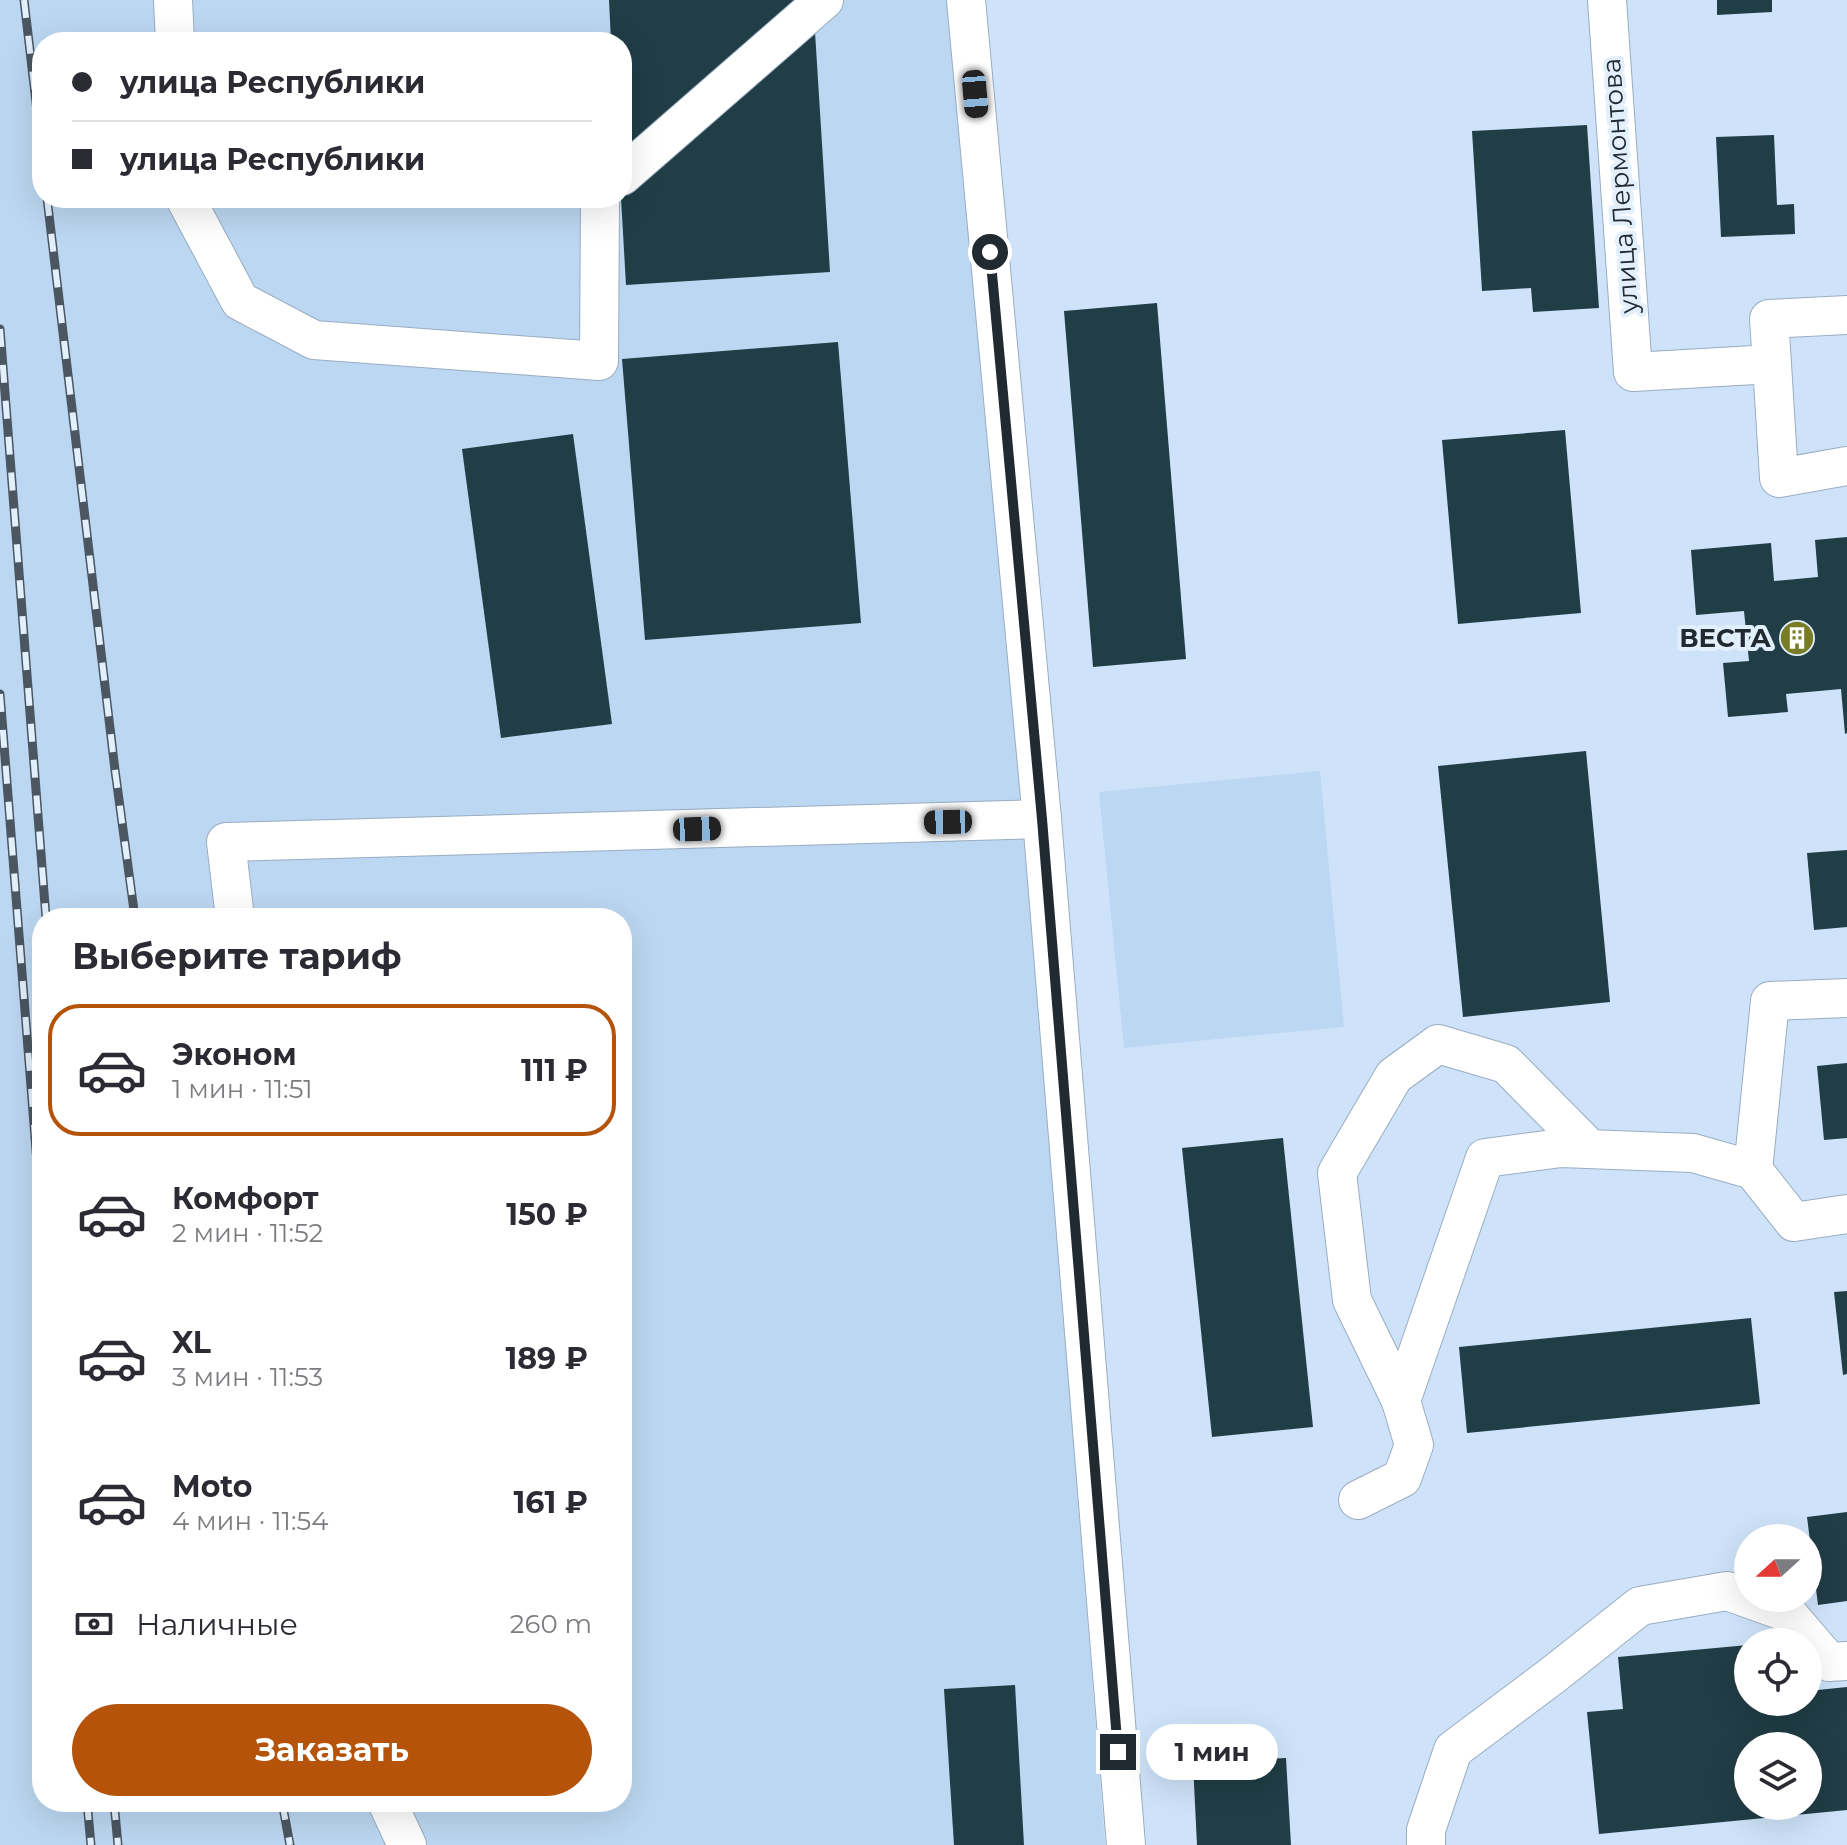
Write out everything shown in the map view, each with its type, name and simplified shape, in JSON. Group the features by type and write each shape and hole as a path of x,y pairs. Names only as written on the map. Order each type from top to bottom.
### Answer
{"street":[{"path":"173,0 175,32"},
{"path":"632,167 824,0"},
{"path":"966,0 1042,819 1126,1845"},
{"name":"улица Лермонтова","path":"1607,0 1633,372 1772,364"},
{"path":"190,208 240,301 314,340 599,361 600,208"},
{"path":"1847,315 1769,319 1779,478 1847,466"},
{"path":"234,908 226,842 1042,819"},
{"path":"1753,1170 1770,1001 1847,998"},
{"path":"1358,1500 1402,1478 1414,1445 1401,1401 1352,1300 1337,1173 1394,1076 1438,1044 1506,1064 1590,1149"},
{"path":"1401,1401 1485,1158 1561,1148 1693,1153 1753,1170 1794,1222 1847,1214"},
{"path":"1426,1845 1426,1830 1453,1750 1640,1606 1727,1591 1786,1612 1829,1662 1847,1661"},
{"path":"392,1812 407,1845"}],"shaded area":[{"path":"0,0 961,0 1105,1845 0,1845"},
{"path":"1320,771 1344,1027 1124,1048 1099,792"}],"building":[{"path":"609,0 813,0 830,272 626,285 622,208 632,208 632,32 611,32"},
{"path":"1717,0 1772,0 1772,12 1717,15"},
{"path":"1587,125 1599,308 1533,312 1531,288 1482,291 1472,131"},
{"path":"1774,135 1777,205 1794,204 1795,234 1721,237 1716,137"},
{"path":"1157,303 1186,659 1093,667 1064,311"},
{"path":"838,342 861,623 645,640 622,359"},
{"path":"1565,430 1581,613 1458,624 1442,440"},
{"path":"573,434 612,724 501,738 462,449"},
{"name":"ВЕСТА","path":"1847,537 1847,733 1841,689 1786,694 1788,712 1728,717 1723,663 1749,661 1744,611 1696,615 1691,550 1771,543 1774,581 1818,577 1815,540"},
{"path":"1586,751 1610,1002 1463,1017 1438,766"},
{"path":"1847,850 1847,927 1814,930 1807,853"},
{"path":"1847,1063 1847,1138 1824,1140 1817,1066"},
{"path":"1283,1138 1313,1427 1212,1437 1182,1148"},
{"path":"1847,1291 1847,1374 1843,1375 1834,1292"},
{"path":"1751,1318 1760,1404 1467,1433 1459,1347"},
{"path":"1847,1512 1847,1601 1822,1604 1822,1524 1808,1524 1807,1517"},
{"path":"1734,1646 1734,1716 1822,1716 1822,1690 1847,1687 1847,1810 1822,1812 1822,1732 1734,1732 1734,1820 1744,1820 1599,1834 1587,1712 1623,1709 1618,1657"},
{"path":"1015,1685 1024,1845 954,1845 944,1689"},
{"path":"1286,1758 1291,1845 1197,1845 1193,1763"}],"railway":[{"path":"24,0 32,68"},
{"path":"48,208 134,908"},
{"path":"0,329 45,908"},
{"path":"0,694 32,1099"},
{"path":"88,1812 91,1845"},
{"path":"115,1812 118,1845"},
{"path":"284,1812 290,1845"}],"place":[{"name":"ВЕСТА","path":"1797,638"}],"route":[{"path":"990,252 1042,819 1118,1752"}]}
